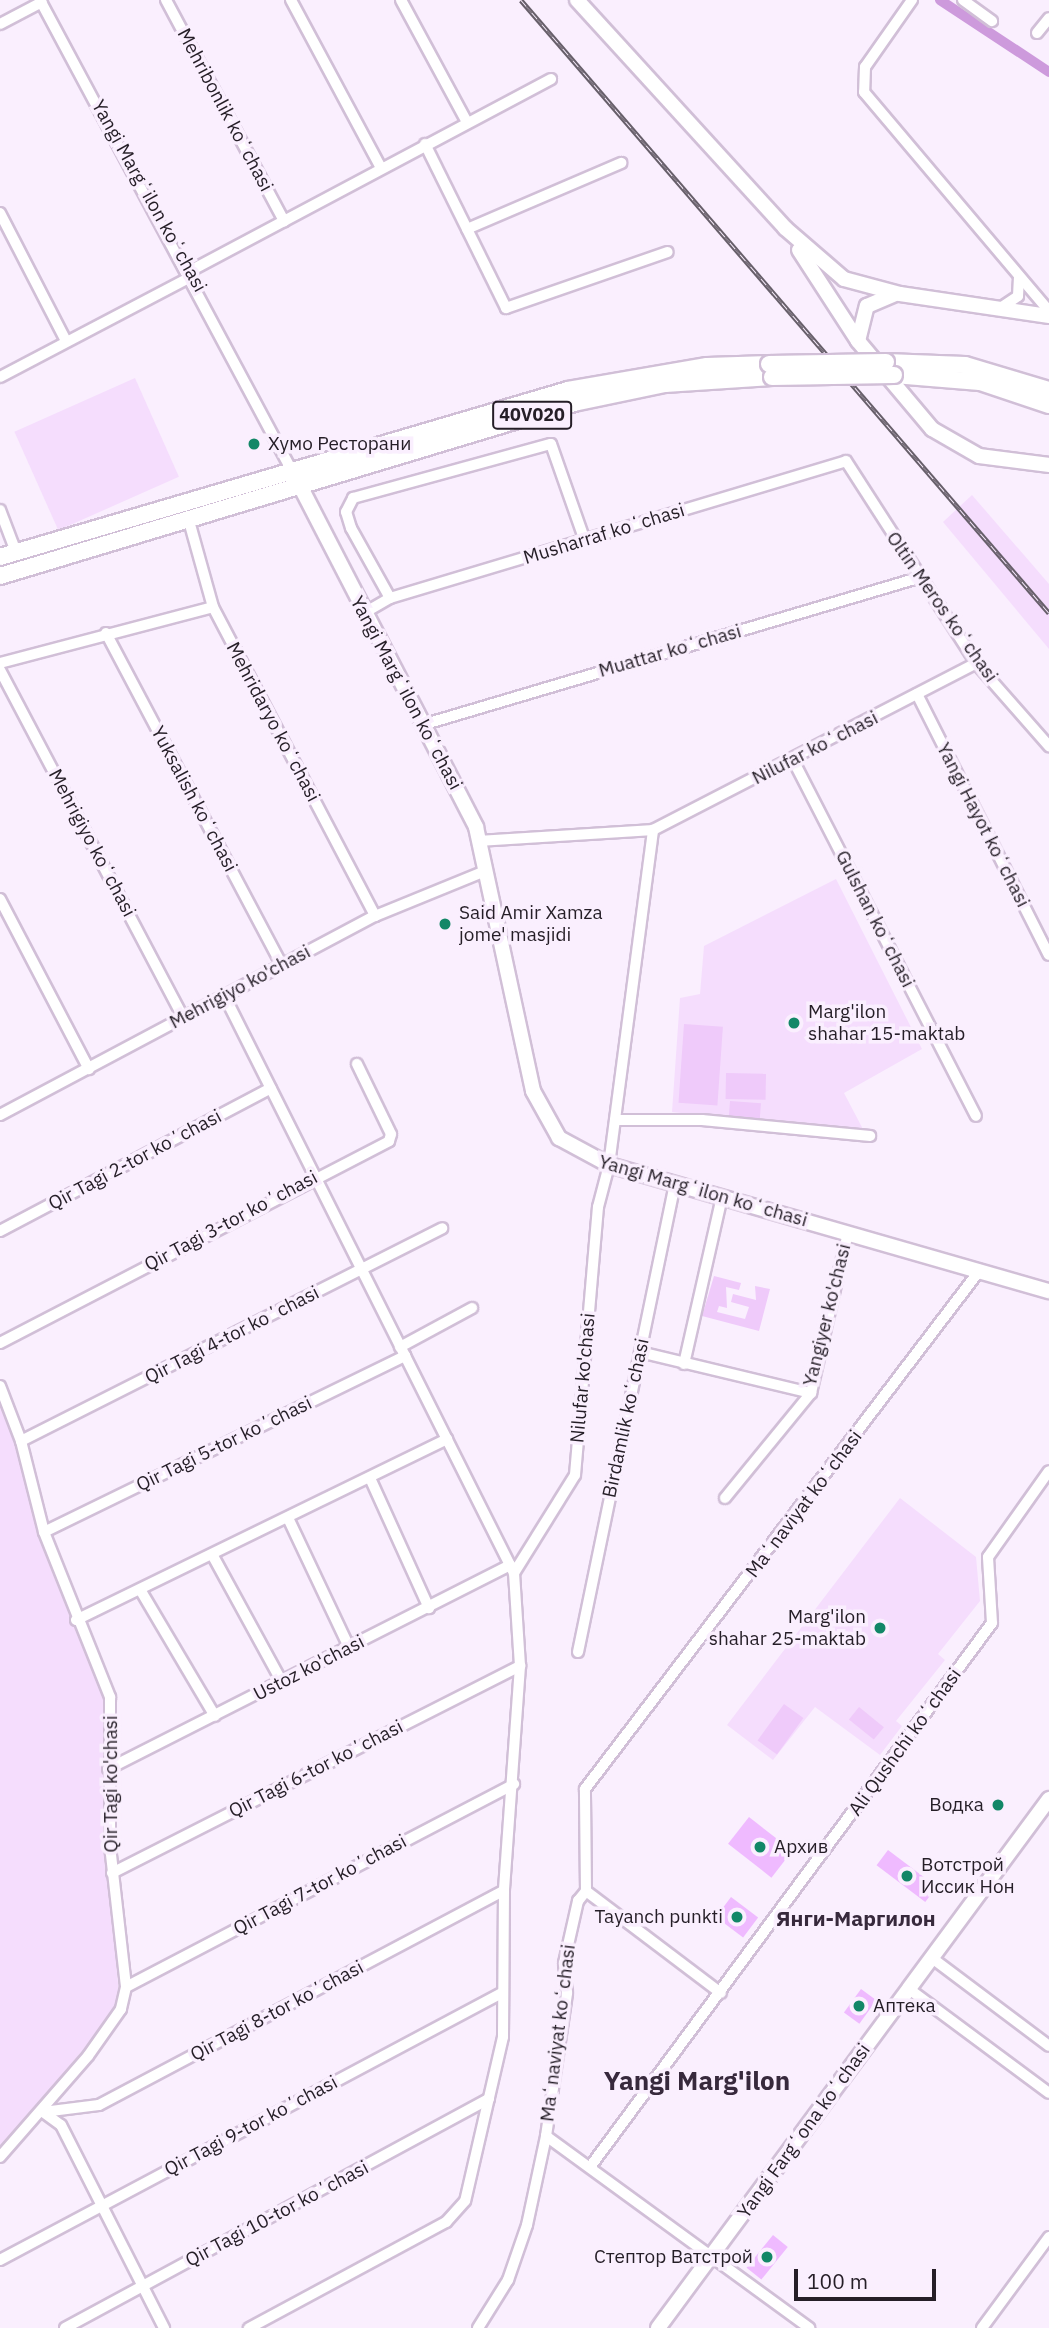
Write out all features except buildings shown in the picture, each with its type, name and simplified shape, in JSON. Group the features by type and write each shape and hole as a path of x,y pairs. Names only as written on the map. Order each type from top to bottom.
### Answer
{"main road":[{"path":"577,0 785,228 844,279 900,294 1049,314"},
{"path":"785,228 858,341 916,414 955,446 979,456 1049,465"},
{"path":"858,341 867,306 882,296 900,294"},
{"name":"40V020","path":"8,554 291,468 568,390 707,366 770,370 965,365 1049,390"},
{"name":"40V020","path":"890,369 981,382 1049,405"},
{"name":"40V020","path":"0,576 574,403 665,384 770,370"},
{"name":"Yangi Margʻilon koʻchasi","path":"291,468 479,841 537,1103 559,1138 609,1165 1049,1291"},
{"name":"Yangi Fargʻona koʻchasi","path":"658,2328 1049,1799"}],"street":[{"name":"Mehribonlik koʻchasi","path":"166,0 284,221"},
{"path":"291,0 381,168"},
{"path":"401,0 467,122"},
{"path":"963,0 992,21"},
{"path":"0,24 41,1"},
{"name":"Yangi Margʻilon koʻchasi","path":"41,1 191,274 291,468"},
{"path":"912,1 865,67 864,92 1049,314"},
{"path":"1037,33 1049,18"},
{"path":"0,377 425,144 551,79"},
{"path":"425,144 506,309 668,252"},
{"path":"467,229 621,163"},
{"path":"0,213 66,341"},
{"path":"999,309 1018,296 1019,278"},
{"path":"390,598 351,528 346,512 353,498 551,444 585,541"},
{"name":"Musharraf koʻchasi","path":"364,613 390,598 846,461"},
{"name":"Oltin Meros koʻchasi","path":"846,461 918,578 976,663 1049,746"},
{"path":"1,513 8,554"},
{"name":"Mehridaryo koʻchasi","path":"189,521 213,607 375,916"},
{"name":"Muattar koʻchasi","path":"422,725 918,578"},
{"path":"0,663 213,607"},
{"name":"Yuksalish koʻchasi","path":"106,634 282,965"},
{"name":"Nilufar koʻchasi","path":"479,841 653,830 793,760 976,663"},
{"name":"Mehrigiyo koʻchasi","path":"0,670 183,1017"},
{"name":"Yangi Hayot koʻchasi","path":"917,694 1049,955"},
{"name":"Gulshan koʻchasi","path":"793,760 976,1116"},
{"path":"609,1165 653,830"},
{"name":"Mehrigiyo ko'chasi","path":"0,1115 375,916 485,871"},
{"path":"0,899 89,1069"},
{"path":"224,995 512,1569 520,1666 514,1784 504,1891 503,2037 457,2214 249,2328"},
{"name":"Qir Tagi 3-tor koʼchasi","path":"0,1343 314,1177 388,1141 391,1134 357,1065"},
{"name":"Qir Tagi 2-tor koʼchasi","path":"0,1231 271,1088"},
{"path":"615,1120 702,1120 870,1136"},
{"name":"Nilufar ko'chasi","path":"512,1569 575,1475 598,1207 609,1165"},
{"name":"Birdamlik koʻchasi","path":"578,1652 675,1184"},
{"path":"684,1364 722,1197"},
{"name":"Qir Tagi 4-tor koʼchasi","path":"21,1441 442,1228"},
{"name":"Yangiyer ko'chasi","path":"640,1352 811,1394 848,1233"},
{"name":"Maʻnaviyat koʻchasi","path":"478,2328 508,2280 527,2225 546,2136 567,1993 564,1963 578,1901 586,1891 585,1789 980,1270"},
{"name":"Qir Tagi 5-tor koʼchasi","path":"44,1532 403,1351 472,1308"},
{"name":"Qir Tagi ko'chasi","path":"0,1386 21,1441 44,1532 76,1620 110,1697 108,1769 112,1873 126,1987 121,2009 43,2112 0,2157"},
{"path":"725,1498 811,1394"},
{"path":"76,1620 213,1556 447,1439"},
{"name":"Ali Qushchi koʻchasi","path":"590,2167 992,1623 988,1557 1049,1472"},
{"path":"370,1478 429,1608"},
{"path":"288,1518 349,1647"},
{"path":"213,1556 282,1682"},
{"name":"Ustoz ko'chasi","path":"108,1769 349,1647 512,1569"},
{"path":"141,1591 215,1716"},
{"name":"Qir Tagi 6-tor koʼchasi","path":"112,1873 520,1666"},
{"name":"Qir Tagi 7-tor koʼchasi","path":"126,1987 514,1784"},
{"name":"Qir Tagi 8-tor koʼchasi","path":"43,2112 99,2105 504,1891"},
{"path":"586,1891 721,1993"},
{"path":"932,1958 1049,2046"},
{"path":"909,1989 1049,2093"},
{"name":"Qir Tagi 9-tor koʼchasi","path":"0,2260 502,1993"},
{"name":"Qir Tagi 10-tor koʼchasi","path":"65,2328 489,2099"},
{"path":"43,2112 61,2125 164,2328"},
{"path":"546,2136 810,2328"},
{"path":"982,2328 1049,2237"}],"shaded area":[{"path":"135,378 179,477 58,530 14,432"},
{"path":"972,495 1049,584 1049,649 943,522"},
{"name":"Marg'ilon shahar 15-maktab","path":"836,879 922,1049 844,1093 865,1133 672,1112 680,998 700,994 704,946"},
{"path":"684,1024 723,1027 717,1106 678,1103"},
{"path":"726,1073 766,1074 766,1100 726,1099"},
{"path":"730,1101 761,1103 760,1119 729,1117"},
{"path":"714,1276 741,1283 739,1290 726,1287 727,1308 719,1306 717,1312 745,1319 749,1307 731,1302 733,1294 756,1300 755,1286 770,1289 759,1331 702,1316"},
{"path":"0,1395 107,1696 106,1849 120,2005 0,2151"},
{"name":"Marg'ilon shahar 25-maktab","path":"900,1498 976,1557 980,1601 938,1654 945,1660 896,1721 902,1726 880,1755 815,1707 773,1760 727,1725"},
{"path":"784,1704 803,1718 777,1755 758,1740"},
{"path":"859,1707 884,1727 874,1740 849,1719"}],"waterway":[{"path":"940,0 1049,72"}],"railway":[{"path":"521,0 1049,613"}],"place":[{"name":"Хумо Ресторани","path":"254,444"},
{"name":"Said Amir Xamza jome' masjidi","path":"445,924"},
{"name":"Marg'ilon shahar 15-maktab","path":"794,1023"},
{"name":"Marg'ilon shahar 25-maktab","path":"880,1628"},
{"name":"Водка","path":"998,1805"},
{"name":"Архив","path":"760,1847"},
{"name":"Вотстрой Иссик Нон","path":"907,1876"},
{"name":"Tayanch punkti","path":"737,1917"},
{"name":"Аптека","path":"859,2006"},
{"name":"Стептор Ватстрой","path":"767,2257"}],"district":[{"name":"Янги-Маргилон","path":"856,1918"},
{"name":"Yangi Marg'ilon","path":"697,2081"}]}
